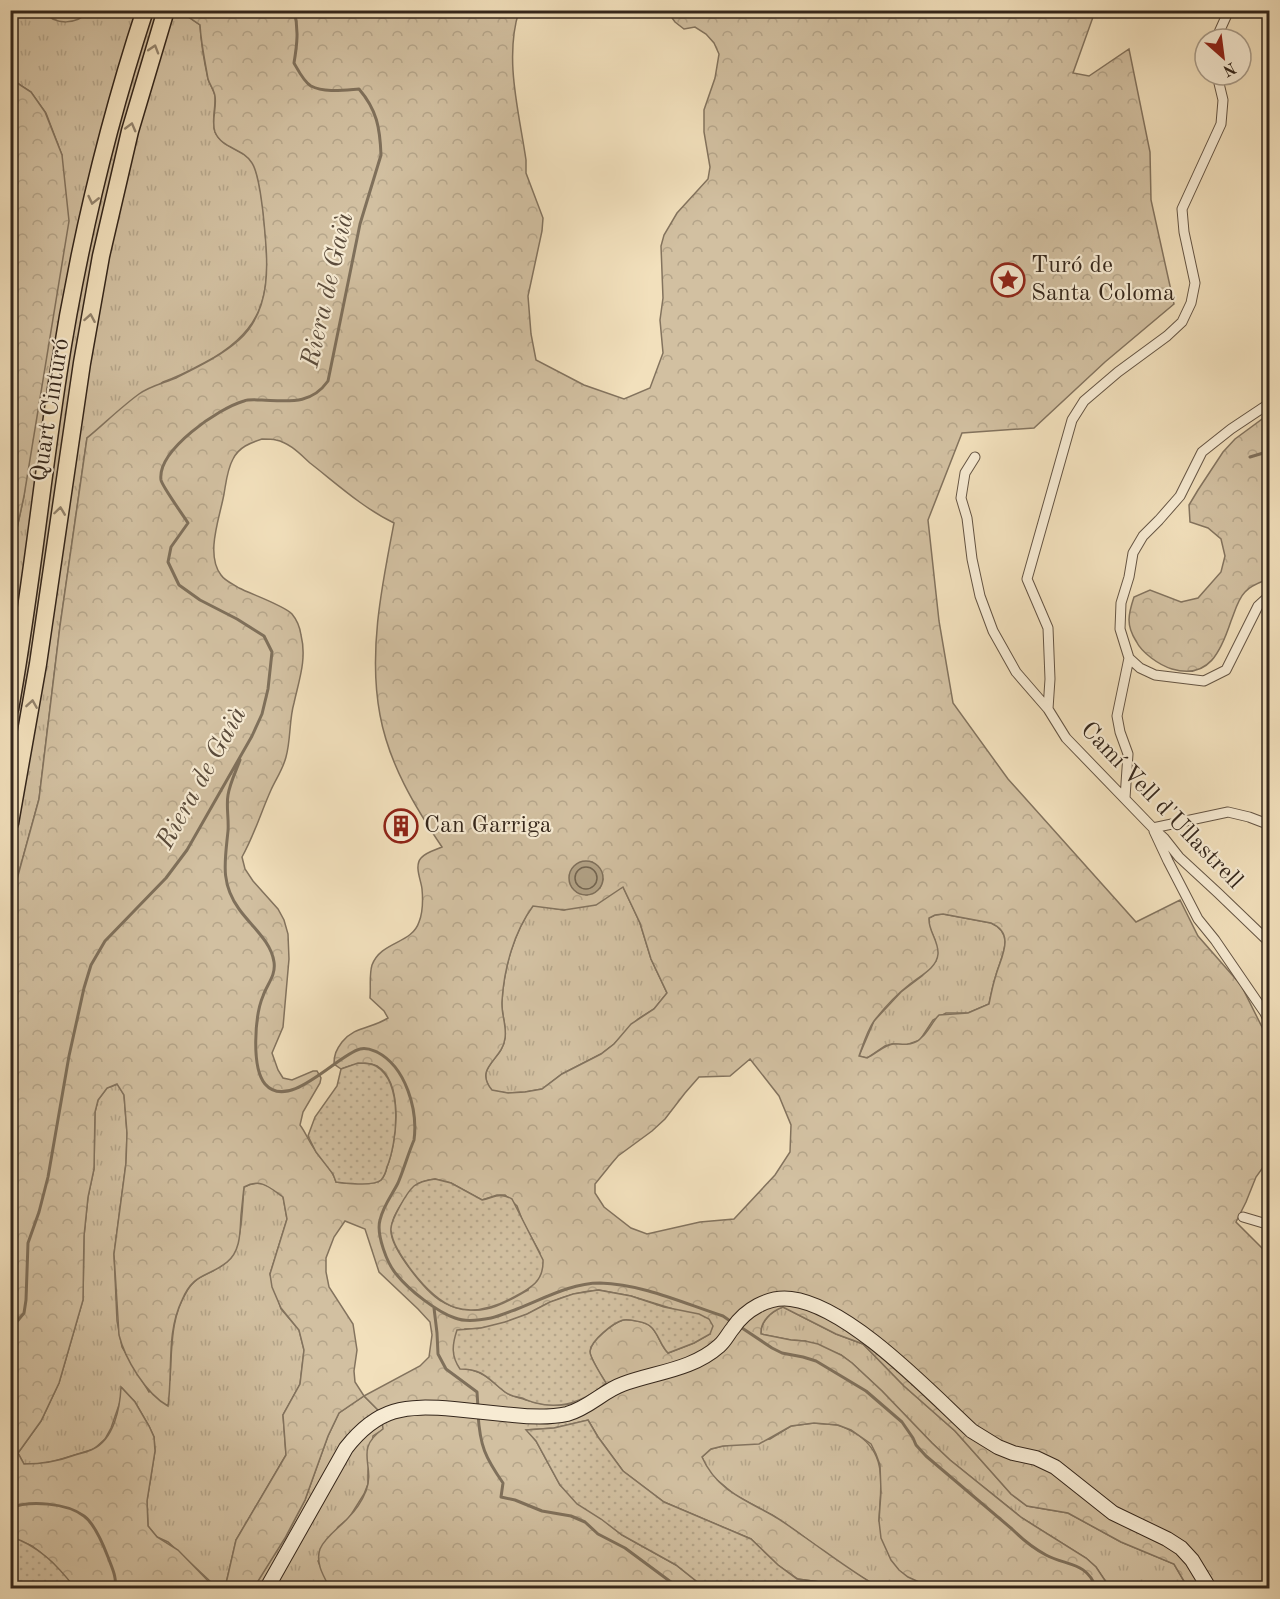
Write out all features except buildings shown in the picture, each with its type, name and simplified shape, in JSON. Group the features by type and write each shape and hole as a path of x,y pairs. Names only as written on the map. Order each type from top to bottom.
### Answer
{"highway":[{"name":"Quart Cinturó","path":"10,709 58,376 80,254 123,82 145,10"},
{"name":"Quart Cinturó","path":"10,823 38,664 94,294 117,184 142,88 166,10"}],"street":[{"path":"1220,27 1228,10"},
{"path":"1048,709 1050,679 1048,628 1027,579 1072,420 1084,401 1182,322 1191,303 1195,283 1184,232 1182,209 1221,124 1223,100 1220,87"},
{"path":"1125,798 1128,754 1117,716 1129,658 1120,629 1121,603 1133,554 1143,536 1180,496 1202,452 1269,403"},
{"name":"Camí Vell d'Ullastrell","path":"975,457 965,473 961,498 967,518 972,559 980,596 993,631 1016,672 1048,709 1066,738 1164,838 1179,858 1269,943"},
{"path":"1129,658 1140,668 1155,675 1204,681 1226,670 1258,606 1269,595"},
{"path":"1269,825 1228,812 1153,828 1198,919 1240,977 1269,1023"},
{"path":"1244,1217 1269,1225"},
{"path":"267,1588 346,1448 373,1421 392,1412 420,1407 534,1417 569,1414 594,1402 621,1384 682,1367 703,1358 721,1345 739,1320 758,1306 776,1299 788,1298 802,1301 835,1315 878,1346 984,1440 1012,1453 1036,1458 1055,1467 1113,1513 1181,1548 1192,1560 1209,1588"}],"green space":[{"path":"11,11 85,15 90,11 176,11 200,25 208,79 215,96 213,123 215,132 224,142 246,156 255,167 262,198 267,273 260,308 252,324 240,338 204,363 163,382 87,438 60,626 39,799 11,901 11,556 24,496 62,155 46,113 31,92 11,79"},
{"path":"42,11 90,11 79,19 66,22 53,19"},
{"path":"176,11 519,11 513,47 514,85 526,173 543,218 528,296 536,360 584,385 624,399 650,388 663,353 660,320 663,298 661,246 664,235 677,213 708,179 710,167 704,132 704,110 715,78 719,54 714,43 706,34 695,27 684,29 667,11 1097,11 1073,73 1089,76 1129,49 1150,152 1151,200 1174,304 1105,362 1034,428 962,433 928,520 939,621 953,703 1008,779 1136,922 1180,900 1198,936 1241,985 1269,1041 1269,1159 1256,1177 1236,1222 1269,1255 1269,1588 1188,1588 1174,1564 1121,1542 1068,1513 1027,1506 1011,1494 955,1431 904,1386 863,1344 836,1334 783,1307 768,1317 762,1325 761,1334 818,1344 852,1363 950,1460 1022,1518 1086,1558 1096,1567 1110,1588 952,1588 919,1582 908,1577 891,1560 881,1538 880,1465 876,1454 871,1444 851,1430 838,1425 814,1423 791,1426 759,1444 711,1449 702,1457 715,1477 731,1492 780,1520 880,1588 831,1588 820,1582 798,1579 778,1565 751,1539 664,1502 623,1471 588,1420 554,1428 527,1430 536,1441 560,1485 622,1535 676,1565 705,1588 330,1588 319,1565 320,1549 353,1512 366,1491 369,1473 367,1451 374,1437 383,1429 381,1413 364,1396 339,1413 328,1436 305,1500 285,1538 255,1586 253,1588 225,1588 236,1540 286,1455 283,1415 300,1384 304,1350 299,1330 281,1308 272,1287 270,1274 287,1219 283,1197 269,1187 260,1184 255,1183 244,1187 240,1234 235,1252 227,1262 191,1284 177,1313 172,1339 168,1406 144,1385 126,1355 119,1335 114,1254 126,1163 127,1133 124,1095 117,1084 107,1088 98,1100 95,1112 94,1169 88,1197 84,1236 83,1300 59,1383 41,1421 18,1453 24,1464 31,1464 57,1460 93,1449 111,1431 117,1413 121,1387 135,1402 154,1437 155,1451 147,1501 148,1526 157,1537 178,1550 215,1588 75,1588 52,1562 32,1546 11,1537 11,901 39,799 60,626 87,438 143,391 201,365 239,340 251,327 258,312 266,280 265,229 256,173 248,158 222,142 215,132 215,96 208,79 200,25","holes":["269,439 286,444 361,503 394,523 381,594 376,643 375,667 380,715 396,768 442,847 426,854 419,861 422,906 415,929 410,935 382,951 372,965 370,998 388,1018 352,1033 342,1042 335,1055 334,1064 341,1069 364,1063 377,1066 386,1074 391,1085 396,1114 391,1156 384,1176 381,1180 372,1183 336,1182 300,1125 303,1112 321,1078 317,1071 292,1080 283,1078 272,1053 283,1027 289,959 288,934 278,909 253,881 245,869 242,857 285,761 292,709 302,669 303,644 297,621 292,614 229,582 216,566 215,535 229,468 238,451 253,442","584,862 592,862 603,879 600,888 587,895 577,892","623,887 640,923 651,959 667,993 654,1009 631,1024 614,1044 601,1054 562,1074 542,1089 508,1093 492,1090 486,1075 487,1069 503,1046 505,1038 503,989 515,939 533,906 564,910 596,905","943,914 991,923 1003,933 1005,946 989,1004 968,1013 939,1015 918,1041 893,1044 867,1058 859,1056 869,1029 878,1016 900,992 935,963 938,949 929,918","750,1059 779,1096 791,1125 790,1152 775,1175 734,1219 700,1222 647,1234 631,1228 604,1207 595,1193 595,1184 618,1156 665,1119 699,1077 730,1076","435,1179 451,1183 482,1200 505,1195 517,1206 540,1253 528,1290 497,1306 475,1310 446,1304 427,1289 403,1259 391,1231 393,1219 399,1208 412,1189 424,1181","345,1221 365,1229 379,1272 430,1322 432,1335 429,1357 420,1366 364,1396 355,1382 357,1350 353,1324 329,1287 326,1272 326,1258 334,1237","599,1290 631,1296 673,1309 710,1334 668,1353 648,1325 629,1320 619,1322 608,1328 590,1351 606,1384 576,1403 547,1404 512,1396 485,1376 469,1369 465,1329 505,1323 561,1298"]},
{"path":"11,79 31,92 45,112 62,155 69,221 24,496 11,556"},
{"path":"1269,414 1269,579 1253,586 1243,595 1223,643 1212,660 1204,667 1195,670 1172,669 1156,662 1139,645 1133,635 1129,620 1134,597 1150,590 1181,602 1198,598 1221,572 1225,556 1221,539 1208,528 1190,522 1189,505 1223,452 1235,439"},
{"path":"623,887 640,923 651,959 667,993 654,1009 638,1019 601,1054 562,1074 542,1089 508,1093 492,1091 486,1076 487,1069 503,1046 505,1038 502,1001 505,976 515,939 533,905 564,910"},
{"path":"943,914 991,923 999,927 1003,933 1005,946 989,1004 968,1013 946,1013 933,1020 920,1040 906,1045 885,1046 867,1058 859,1056 874,1021 901,992 922,976 936,961 935,940 929,926 929,918"},
{"path":"358,1063 376,1066 385,1074 391,1085 396,1114 391,1156 383,1177 377,1182 360,1184 336,1182 308,1136 315,1117 337,1086 341,1069"},
{"path":"118,1084 124,1095 127,1133 126,1163 114,1254 117,1321 122,1347 149,1392 170,1380 177,1312 187,1291 201,1277 227,1262 236,1247 241,1226 244,1187 260,1183 269,1186 283,1196 287,1219 270,1274 281,1309 299,1330 304,1350 300,1384 283,1415 286,1455 236,1540 225,1588 215,1588 168,1542 157,1537 148,1526 147,1501 155,1451 154,1437 135,1402 122,1388 111,1428 105,1439 94,1449 39,1464 24,1464 18,1453 41,1421 59,1383 83,1300 84,1236 88,1197 94,1169 95,1112 98,1100 107,1088"},
{"path":"435,1179 451,1183 482,1200 501,1195 512,1199 543,1260 539,1279 531,1287 497,1305 468,1310 455,1308 443,1302 420,1281 398,1250 393,1240 391,1226 411,1189 418,1183"},
{"path":"598,1290 699,1314 709,1319 713,1326 710,1334 668,1353 648,1325 629,1320 619,1322 598,1337 590,1351 606,1383 582,1399 564,1404 534,1403 511,1395 480,1373 460,1369 457,1364 453,1350 457,1330 481,1328 505,1322 573,1294"},
{"path":"783,1307 836,1334 863,1344 904,1386 955,1431 1011,1494 1027,1506 1068,1513 1121,1542 1174,1564 1188,1588 1110,1588 1096,1567 1086,1558 1022,1518 950,1460 852,1363 841,1355 805,1341 761,1334 762,1325 768,1317"},
{"path":"364,1396 381,1413 384,1429 373,1436 368,1484 364,1494 349,1518 338,1527 318,1561 330,1588 253,1588 285,1538 305,1500 328,1436 339,1413"},
{"path":"588,1420 623,1471 664,1502 751,1539 778,1565 797,1579 820,1582 831,1588 705,1588 676,1565 622,1535 577,1504 560,1485 536,1441 526,1430 554,1428"},
{"path":"814,1423 843,1427 868,1443 879,1463 881,1485 879,1521 947,1586 952,1588 880,1588 846,1568 772,1515 735,1495 707,1469 702,1457 711,1449 770,1439 791,1426"},
{"path":"11,1537 30,1545 47,1557 75,1588 11,1588"}],"water":[{"path":"586,861 598,866 603,878 598,890 586,895 574,890 569,878 574,866"}],"waterway":[{"name":"Riera de Gaià","path":"10,1330 24,1313 28,1243 48,1177 69,1056 91,965 105,941 166,878 187,850 252,736 262,714 268,689 272,652 264,636 200,600 179,585 168,562 171,547 188,523 161,480 162,468 179,444 220,412 248,400 290,401 307,398 321,389 328,381 360,224 381,155 381,145 374,112 359,89 322,90 311,86 301,76 294,63 297,37 294,10"},
{"path":"1250,457 1270,451"},
{"path":"240,760 228,795 225,872 233,899 265,940 274,962 272,976 260,1005 256,1028 256,1054 261,1076 265,1084 275,1091 287,1091 300,1087 350,1053 363,1048 377,1052 396,1068 412,1103 414,1140 398,1183 383,1210 379,1226 383,1249 402,1281 432,1306 463,1320 494,1317 568,1289 600,1283 616,1284 662,1295 723,1316 733,1323"},
{"path":"434,1308 438,1354 446,1369 477,1392 478,1408"},
{"path":"739,1326 772,1348 782,1353 816,1361 866,1391 902,1422 916,1445 926,1456 1024,1540 1046,1555 1082,1569 1096,1588"},
{"path":"478,1414 480,1435 485,1451 503,1483 501,1497 585,1522 598,1534 625,1548 679,1588"},
{"name":"Riera de Gaià","path":"10,1508 28,1504 48,1504 68,1508 84,1516 95,1529 104,1546 114,1572 115,1588"}],"place":[{"name":"Turó de Santa Coloma","path":"1008,280"},
{"name":"Can Garriga","path":"401,826"}]}
